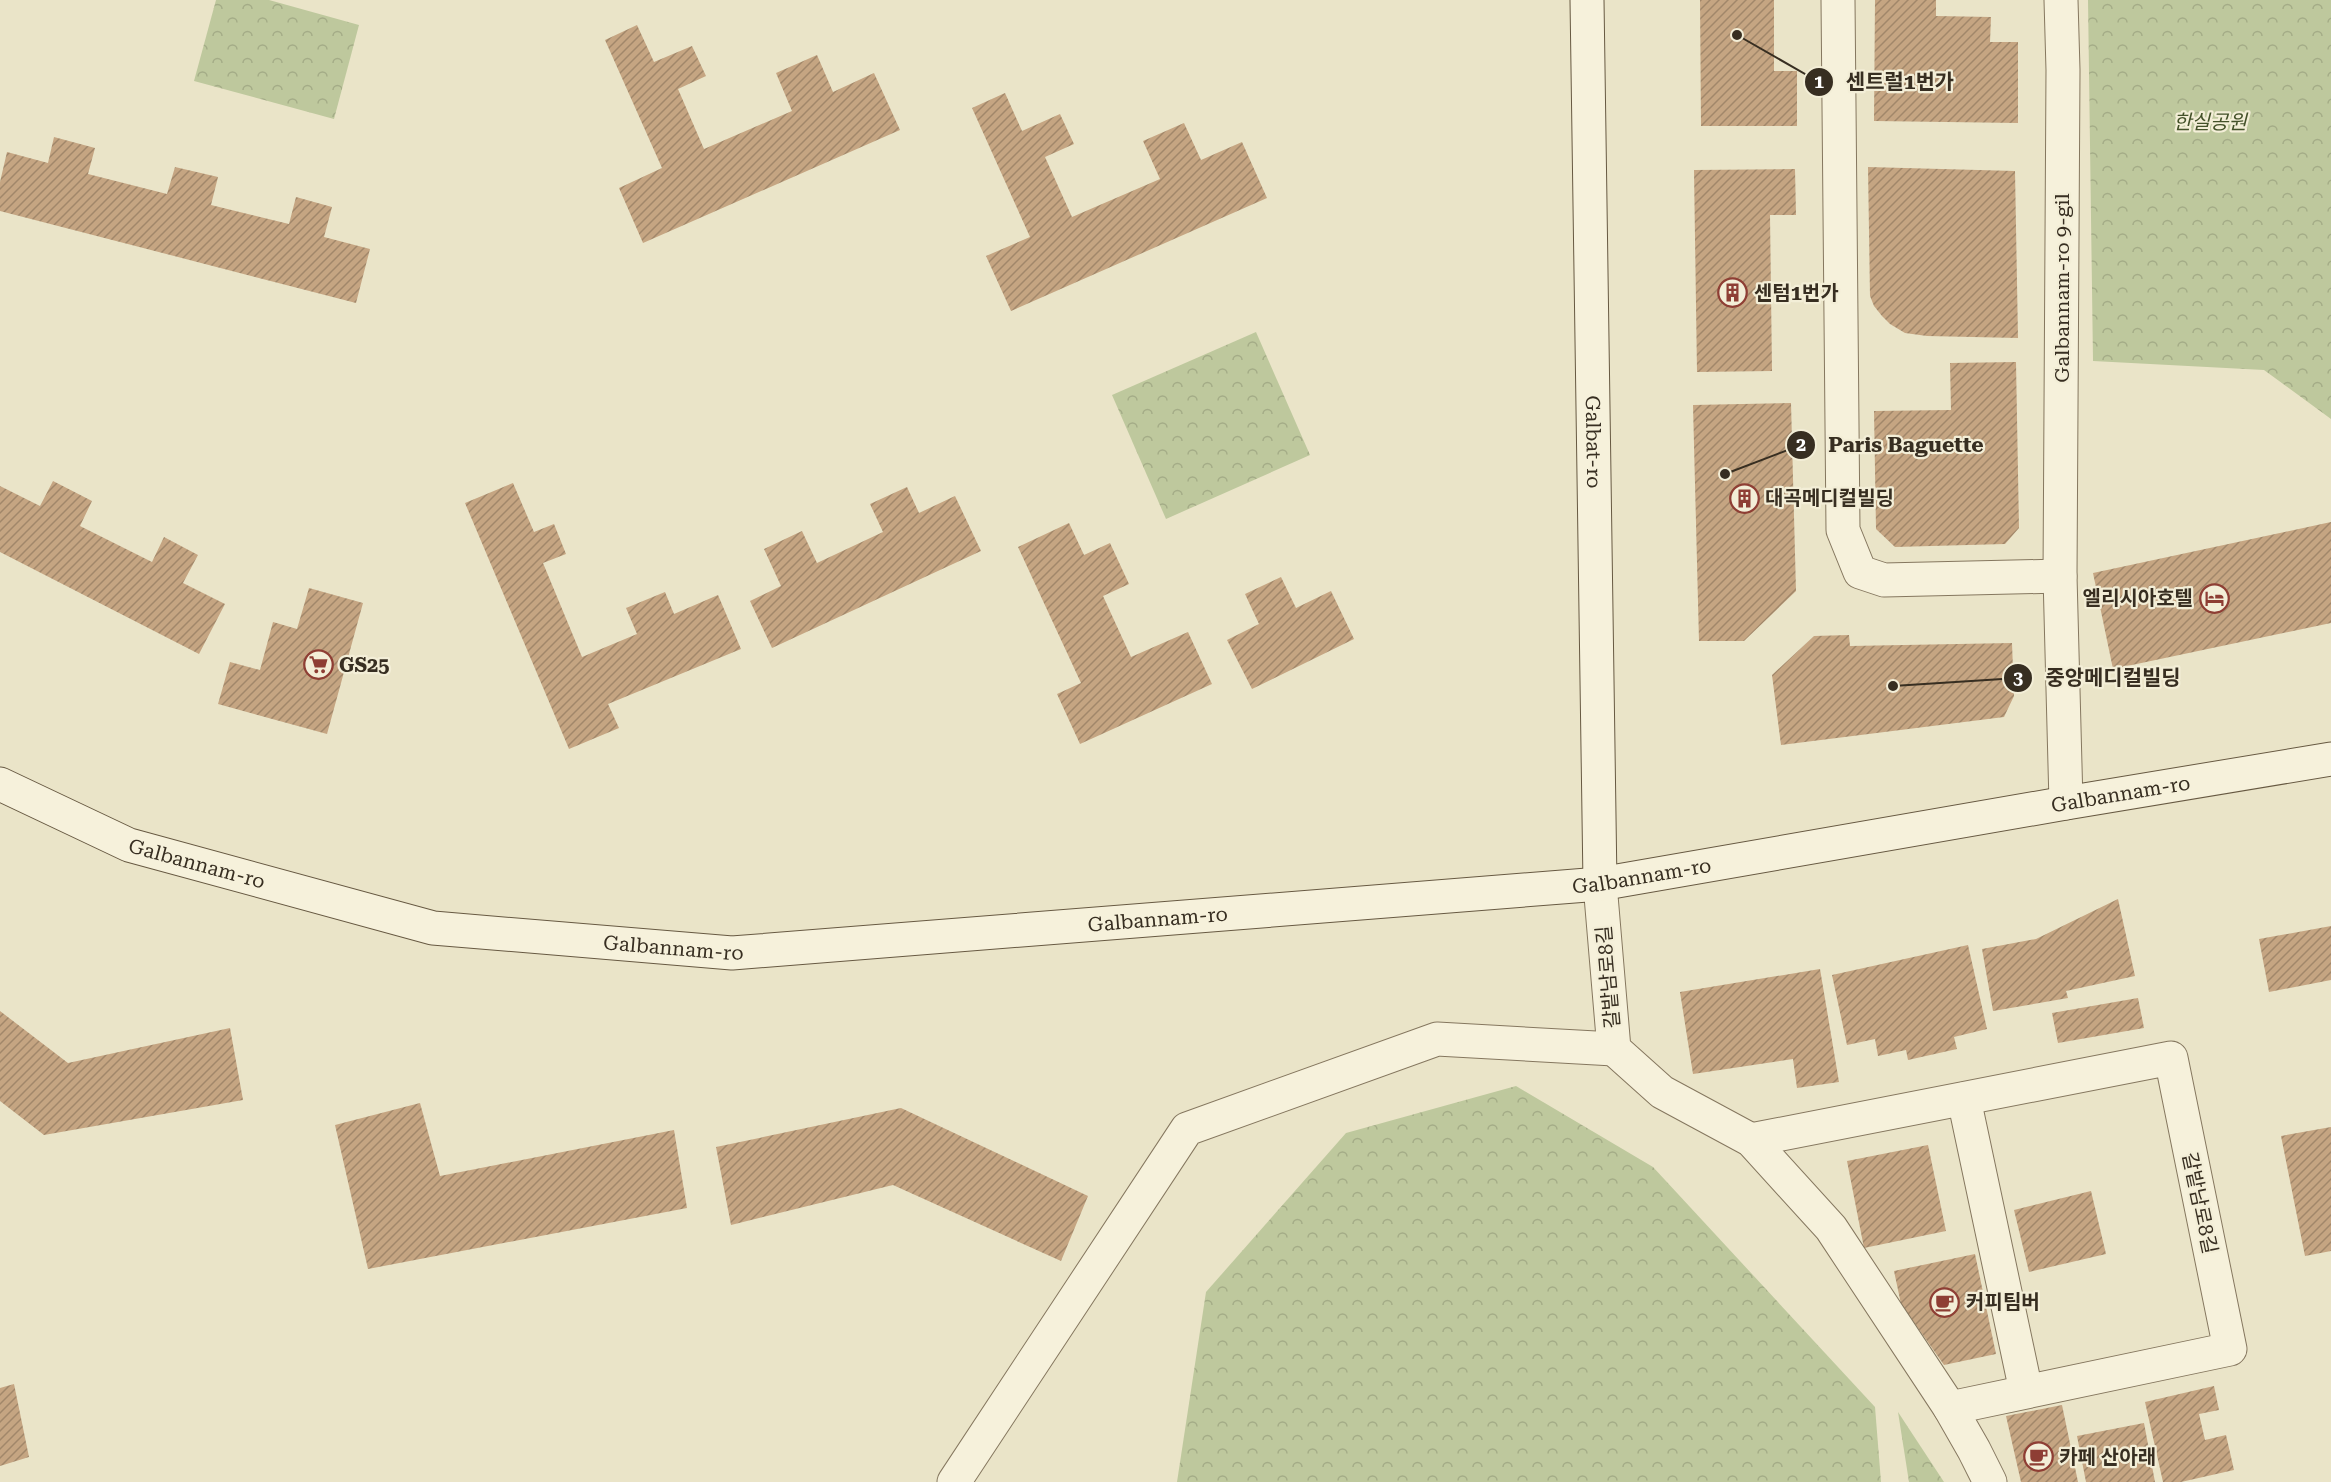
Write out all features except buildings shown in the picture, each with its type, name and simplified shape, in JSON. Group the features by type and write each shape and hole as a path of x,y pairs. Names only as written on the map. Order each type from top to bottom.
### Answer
{"street":[{"name":"Galbat-ro","path":"1587,0 1600,884"},
{"path":"1838,0 1843,530 1860,572 1884,580 2061,576"},
{"name":"Galbannam-ro 9-gil","path":"2061,0 2063,70 2061,576 2066,803"},
{"name":"Galbannam-ro","path":"0,784 129,845 433,928 732,953 1600,884 2331,759"},
{"name":"갈밭남로8길","path":"1600,884 1614,1048 1662,1092 1751,1140 1831,1228 1950,1408 1990,1482"},
{"path":"954,1482 1187,1129 1437,1039 1614,1048"},
{"name":"갈밭남로8길","path":"1751,1140 2171,1058 2230,1349 1950,1408"},
{"path":"1964,1098 2026,1391"}],"green space":[{"path":"216,0 269,0 359,25 334,119 194,81"},
{"name":"한실공원","path":"2088,0 2331,0 2331,419 2264,370 2093,361"},
{"path":"1256,332 1310,455 1166,519 1112,395"},
{"path":"1516,1086 1653,1167 1875,1407 1881,1482 1177,1482 1206,1292 1346,1133"},
{"path":"1898,1412 1944,1482 1909,1482"}],"place":[{"name":"센트럴1번가","path":"1737,35"},
{"name":"센텀1번가","path":"1733,293"},
{"name":"Paris Baguette","path":"1725,474"},
{"name":"대곡메디컬빌딩","path":"1744,498"},
{"name":"엘리시아호텔","path":"2214,598"},
{"name":"GS25","path":"318,665"},
{"name":"중앙메디컬빌딩","path":"1893,686"},
{"name":"커피팀버","path":"1945,1302"},
{"name":"카페 산아래","path":"2038,1457"}]}
